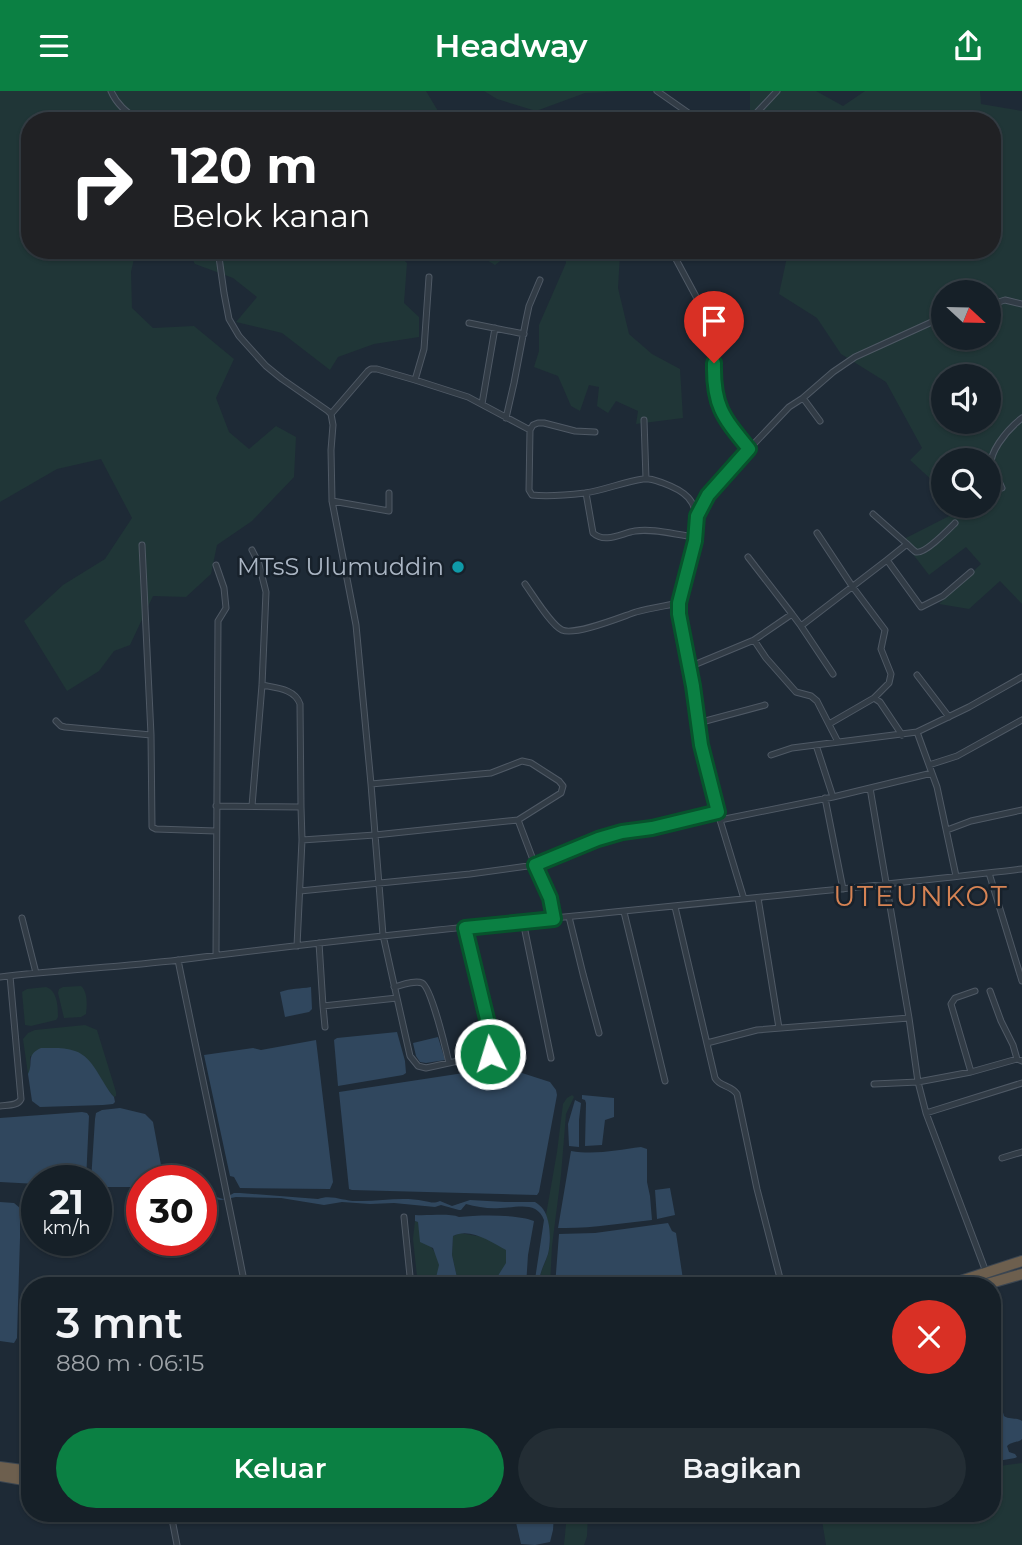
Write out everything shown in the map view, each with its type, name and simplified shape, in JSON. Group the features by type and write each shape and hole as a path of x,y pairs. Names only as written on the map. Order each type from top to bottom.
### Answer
{"highway":[{"path":"971,1277 1022,1261"},
{"path":"1001,1280 1022,1274"},
{"path":"0,1467 21,1470"},
{"path":"0,1476 21,1480"}],"street":[{"path":"111,91 115,100 128,112"},
{"path":"657,91 687,112"},
{"path":"757,112 777,91"},
{"path":"219,259 229,319 239,336 266,366 331,414 332,501 356,625 383,935 410,1056 418,1066 426,1068 490,1054 494,1050 465,928"},
{"path":"676,259 713,330 716,344 715,391 722,415 749,449"},
{"path":"415,380 424,349 429,277"},
{"path":"506,418 529,306 540,280"},
{"path":"1001,301 1022,304"},
{"path":"744,899 701,745 679,614 679,603 696,537 697,516 708,495 789,407 855,357 931,322"},
{"path":"469,323 524,334"},
{"path":"482,404 495,328"},
{"path":"331,414 371,369 468,397 530,430"},
{"path":"803,398 820,421"},
{"path":"1002,488 992,473 990,463 993,452 1022,418"},
{"path":"644,420 646,479"},
{"path":"595,432 575,431 544,423 533,425 530,430 529,489 532,495 586,492 646,479 659,481 682,491 690,500 697,516"},
{"path":"586,492 593,533 599,538 641,530 696,537"},
{"path":"332,501 388,511 389,493"},
{"path":"873,514 915,552 926,549 955,523"},
{"path":"817,533 885,630 881,649 891,674 889,683 874,698 829,724"},
{"path":"801,627 907,544"},
{"path":"142,545 151,735 152,827 216,831"},
{"path":"252,550 259,564 266,592 252,806"},
{"path":"748,557 834,674"},
{"path":"887,559 921,607 943,596 971,572"},
{"path":"216,565 224,589 226,608 218,621 216,954"},
{"path":"525,584 552,621 569,632 679,603"},
{"path":"689,667 754,640 792,614"},
{"path":"754,640 796,692 811,696 817,701 838,742"},
{"path":"917,675 948,717"},
{"path":"771,755 792,748 917,732 1022,677"},
{"path":"262,685 292,692 298,696 300,704 302,840 297,946"},
{"path":"874,698 880,702 902,735"},
{"path":"698,723 765,705"},
{"path":"56,720 65,727 151,735"},
{"path":"929,765 957,756 1022,720"},
{"path":"917,732 932,773 956,876"},
{"path":"816,745 833,797"},
{"path":"302,840 518,820 561,793 563,786 528,762 518,762 491,773 371,784"},
{"path":"720,820 825,799 932,773"},
{"path":"870,788 918,1082 926,1113 986,1272"},
{"path":"825,799 843,889"},
{"path":"216,806 301,807"},
{"path":"947,830 971,821 1022,810"},
{"path":"300,891 535,865 622,832 652,828 718,812"},
{"path":"518,820 550,898 554,919"},
{"path":"0,977 1022,869"},
{"path":"989,873 1022,981"},
{"path":"758,898 779,1028"},
{"path":"675,907 718,1082 735,1090 737,1094 757,1189 780,1277"},
{"path":"624,912 665,1081"},
{"path":"569,917 599,1033"},
{"path":"22,918 36,973"},
{"path":"523,921 551,1058"},
{"path":"319,943 325,1027"},
{"path":"178,960 243,1277"},
{"path":"0,1106 17,1104 21,1098 10,976"},
{"path":"394,987 418,982 424,984 433,1002 449,1063"},
{"path":"971,1072 951,1004 955,998 975,991"},
{"path":"874,1084 918,1082 1019,1060 990,991"},
{"path":"323,1006 397,998"},
{"path":"707,1043 744,1033 779,1028 909,1018"},
{"path":"1013,1045 1022,1042"},
{"path":"926,1113 1022,1083"},
{"path":"1002,1159 1022,1152"},
{"path":"404,1217 410,1277"},
{"path":"173,1522 177,1545"}],"green space":[{"path":"0,91 426,91 439,112 21,112 21,259 134,259 131,272 132,308 153,328 194,326 234,359 216,398 229,432 249,449 276,426 296,437 294,477 252,521 217,545 211,574 186,597 153,596 130,645 114,651 99,671 67,691 24,621 63,585 105,559 132,518 101,459 57,469 0,502"},
{"path":"484,91 628,91 585,93 536,111 497,99"},
{"path":"750,91 816,91 843,106 865,91 980,91 981,104 1022,111 1022,604 1000,581 969,609 939,604 981,564 966,547 929,575 902,540 945,518 1001,518 1001,448 931,448 931,479 910,460 922,448 886,382 841,354 817,318 779,294 787,259 1001,259 1001,112 750,112"},
{"path":"192,259 403,259 407,263 404,303 419,317 419,337 374,344 338,357 330,370 282,333 236,322 257,297 233,278 195,264"},
{"path":"485,259 503,259 495,265"},
{"path":"565,259 620,259 618,288 629,334 652,354 680,369 683,418 636,424 638,411 616,401 608,413 597,406 599,387 589,385 580,411 571,406 558,376 534,367 539,351 539,325"},
{"path":"81,986 86,995 86,1014 64,1018 59,989"},
{"path":"46,987 55,995 58,1017 56,1020 25,1025 22,992"},
{"path":"85,1025 97,1030 116,1092 114,1097 104,1085 30,1056 28,1074 23,1039 28,1033"},
{"path":"572,1095 574,1097 566,1114 550,1277 540,1277 549,1250 546,1215 563,1104"},
{"path":"415,1221 437,1257 439,1263 437,1277 417,1277 413,1239"},
{"path":"460,1233 483,1237 506,1249 507,1263 497,1277 457,1277 452,1255 453,1236"},
{"path":"1022,1463 1022,1545 826,1545 822,1522 1001,1522 1001,1466"},
{"path":"566,1522 588,1522 584,1545 564,1545"}],"water":[{"path":"311,987 312,1009 285,1017 280,992"},
{"path":"397,1032 406,1073 338,1086 334,1040"},
{"path":"438,1037 445,1060 420,1062 413,1043"},
{"path":"316,1040 333,1182 330,1189 240,1188 234,1177 230,1176 204,1055 253,1048 261,1050"},
{"path":"41,1048 67,1049 82,1054 92,1064 115,1102 103,1105 40,1107 32,1101 28,1074 31,1056"},
{"path":"503,1067 550,1082 556,1090 537,1195 349,1189 339,1092"},
{"path":"582,1095 614,1098 614,1117 605,1120 602,1145 585,1146 586,1103"},
{"path":"575,1100 581,1103 579,1147 569,1146 568,1124"},
{"path":"120,1108 145,1114 153,1122 161,1165 126,1165 126,1187 112,1187 112,1165 92,1165 96,1113"},
{"path":"87,1113 87,1165 21,1165 21,1183 0,1182 0,1118"},
{"path":"641,1147 647,1149 647,1182 652,1220 558,1228 571,1151 598,1152"},
{"path":"670,1188 675,1215 657,1219 655,1190"},
{"path":"240,1193 318,1199 332,1197 356,1201 440,1201 452,1206 470,1200 535,1202 548,1219 549,1249 540,1277 535,1277 544,1220 541,1214 531,1207 492,1208 466,1204 459,1210 441,1205 435,1207 394,1203 342,1202 324,1205 281,1198 236,1197 221,1200 217,1197 223,1199"},
{"path":"0,1202 14,1203 20,1208 17,1338 14,1343 0,1341"},
{"path":"415,1215 444,1215 508,1216 534,1221 527,1277 497,1277 506,1263 506,1250 466,1233 453,1236 452,1255 457,1277 436,1277 439,1265 433,1248 420,1242 418,1222 415,1221"},
{"path":"668,1223 676,1233 683,1277 556,1277 559,1234 595,1233"},
{"path":"1001,1405 1004,1416 1022,1421 1022,1439 1007,1446 1009,1452 1017,1457 1001,1460"},
{"path":"516,1522 554,1522 550,1542 521,1544"}],"place":[{"name":"MTsS Ulumuddin","path":"458,567"}],"district":[{"name":"UTEUNKOT","path":"921,896"}],"route":[{"path":"490,1054 494,1050 493,1044 465,928 554,919 550,898 535,865 622,832 652,828 718,812 701,745 679,614 679,603 693,551 697,516 708,495 749,449 722,415 715,391 714,363"}]}
